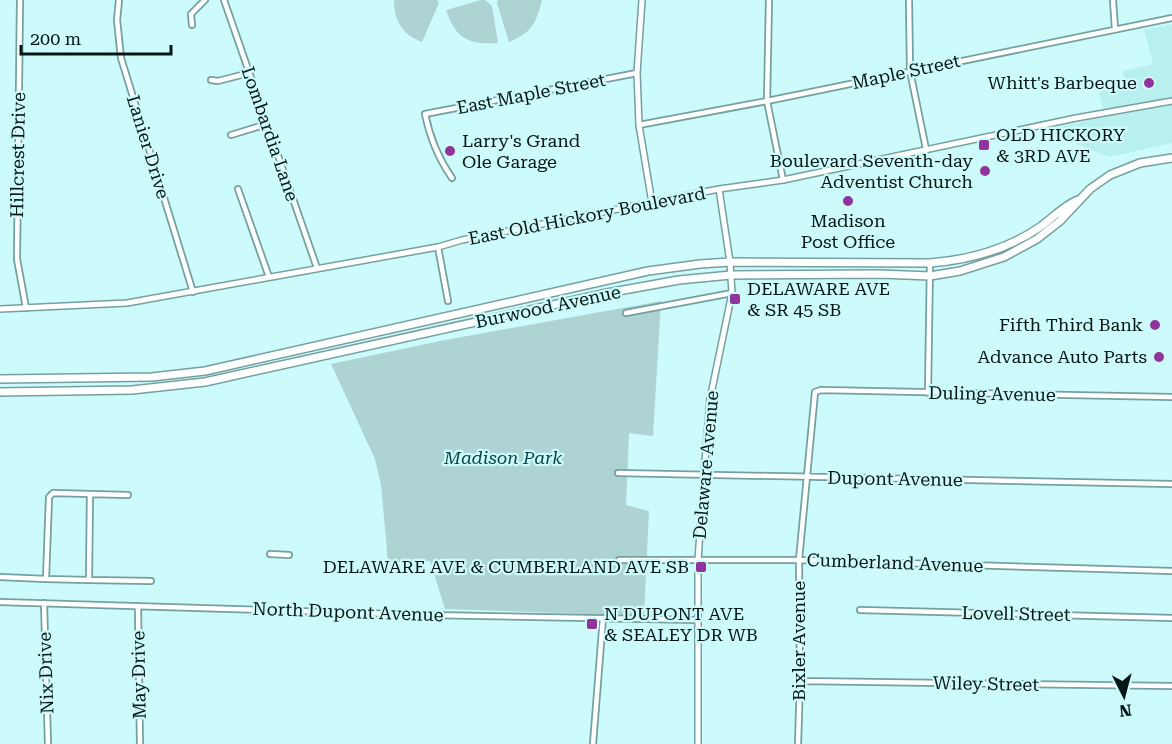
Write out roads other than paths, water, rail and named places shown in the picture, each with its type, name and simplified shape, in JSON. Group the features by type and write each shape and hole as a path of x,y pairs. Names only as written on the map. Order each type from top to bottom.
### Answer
{"main road":[{"name":"Burwood Avenue","path":"0,379 152,377 204,371 648,272 700,264 730,262 930,263 963,259 996,250 1039,228 1104,178 1120,170 1155,159 1172,158"},
{"name":"Burwood Avenue","path":"0,392 132,390 205,382 607,293 679,280 731,275 930,276 973,268 1020,249 1060,221 1073,209 1078,200"}],"street":[{"name":"Hillcrest Drive","path":"20,0 17,259 26,308"},
{"name":"Lanier Drive","path":"119,0 117,20 121,58 193,292"},
{"path":"192,25 191,14 205,0"},
{"name":"Lombardia Lane","path":"224,0 316,268"},
{"path":"642,0 637,73 639,125 652,203"},
{"path":"769,0 767,101 783,180"},
{"path":"909,0 910,71 926,149"},
{"path":"1113,0 1115,29"},
{"name":"Maple Street","path":"639,125 1172,18"},
{"path":"211,80 218,81 249,73"},
{"name":"East Maple Street","path":"452,178 438,156 430,137 425,114 637,73"},
{"name":"East Old Hickory Boulevard","path":"0,309 127,303 193,292 438,247 462,240 720,189 783,180 1076,118 1172,101"},
{"path":"231,135 267,123"},
{"path":"238,189 269,277"},
{"name":"Delaware Avenue","path":"698,744 696,620 704,474 710,399 732,293 720,189"},
{"path":"438,247 448,300"},
{"path":"928,393 930,263"},
{"name":"Burwood Avenue","path":"626,312 732,293"},
{"name":"Duling Avenue","path":"813,395 821,390 1172,397"},
{"name":"Bixler Avenue","path":"798,744 799,560 813,395"},
{"name":"Dupont Avenue","path":"618,473 1172,484"},
{"path":"46,579 49,497 53,493 128,495"},
{"path":"89,580 90,494"},
{"path":"270,555 289,555"},
{"name":"Cumberland Avenue","path":"619,560 799,560 1172,571"},
{"path":"0,577 151,581"},
{"name":"North Dupont Avenue","path":"0,602 280,607 696,620"},
{"name":"Nix Drive","path":"44,603 48,744"},
{"name":"May Drive","path":"138,606 140,744"},
{"name":"Lovell Street","path":"860,610 1172,618"},
{"path":"593,744 603,618"},
{"name":"Wiley Street","path":"800,681 1172,686"}],"place":[{"name":"Whitt's Barbeque","path":"1149,83"},
{"name":"OLD HICKORY & 3RD AVE","path":"984,145"},
{"name":"Larry's Grand Ole Garage","path":"450,151"},
{"name":"Boulevard Seventh-day Adventist Church","path":"985,171"},
{"name":"Madison Post Office","path":"848,201"},
{"name":"DELAWARE AVE & SR 45 SB","path":"735,299"},
{"name":"Fifth Third Bank","path":"1155,325"},
{"name":"Advance Auto Parts","path":"1159,357"},
{"name":"DELAWARE AVE & CUMBERLAND AVE SB","path":"701,567"},
{"name":"N DUPONT AVE & SEALEY DR WB","path":"592,624"}],"park label":[{"name":"Madison Park","path":"503,458"}]}
